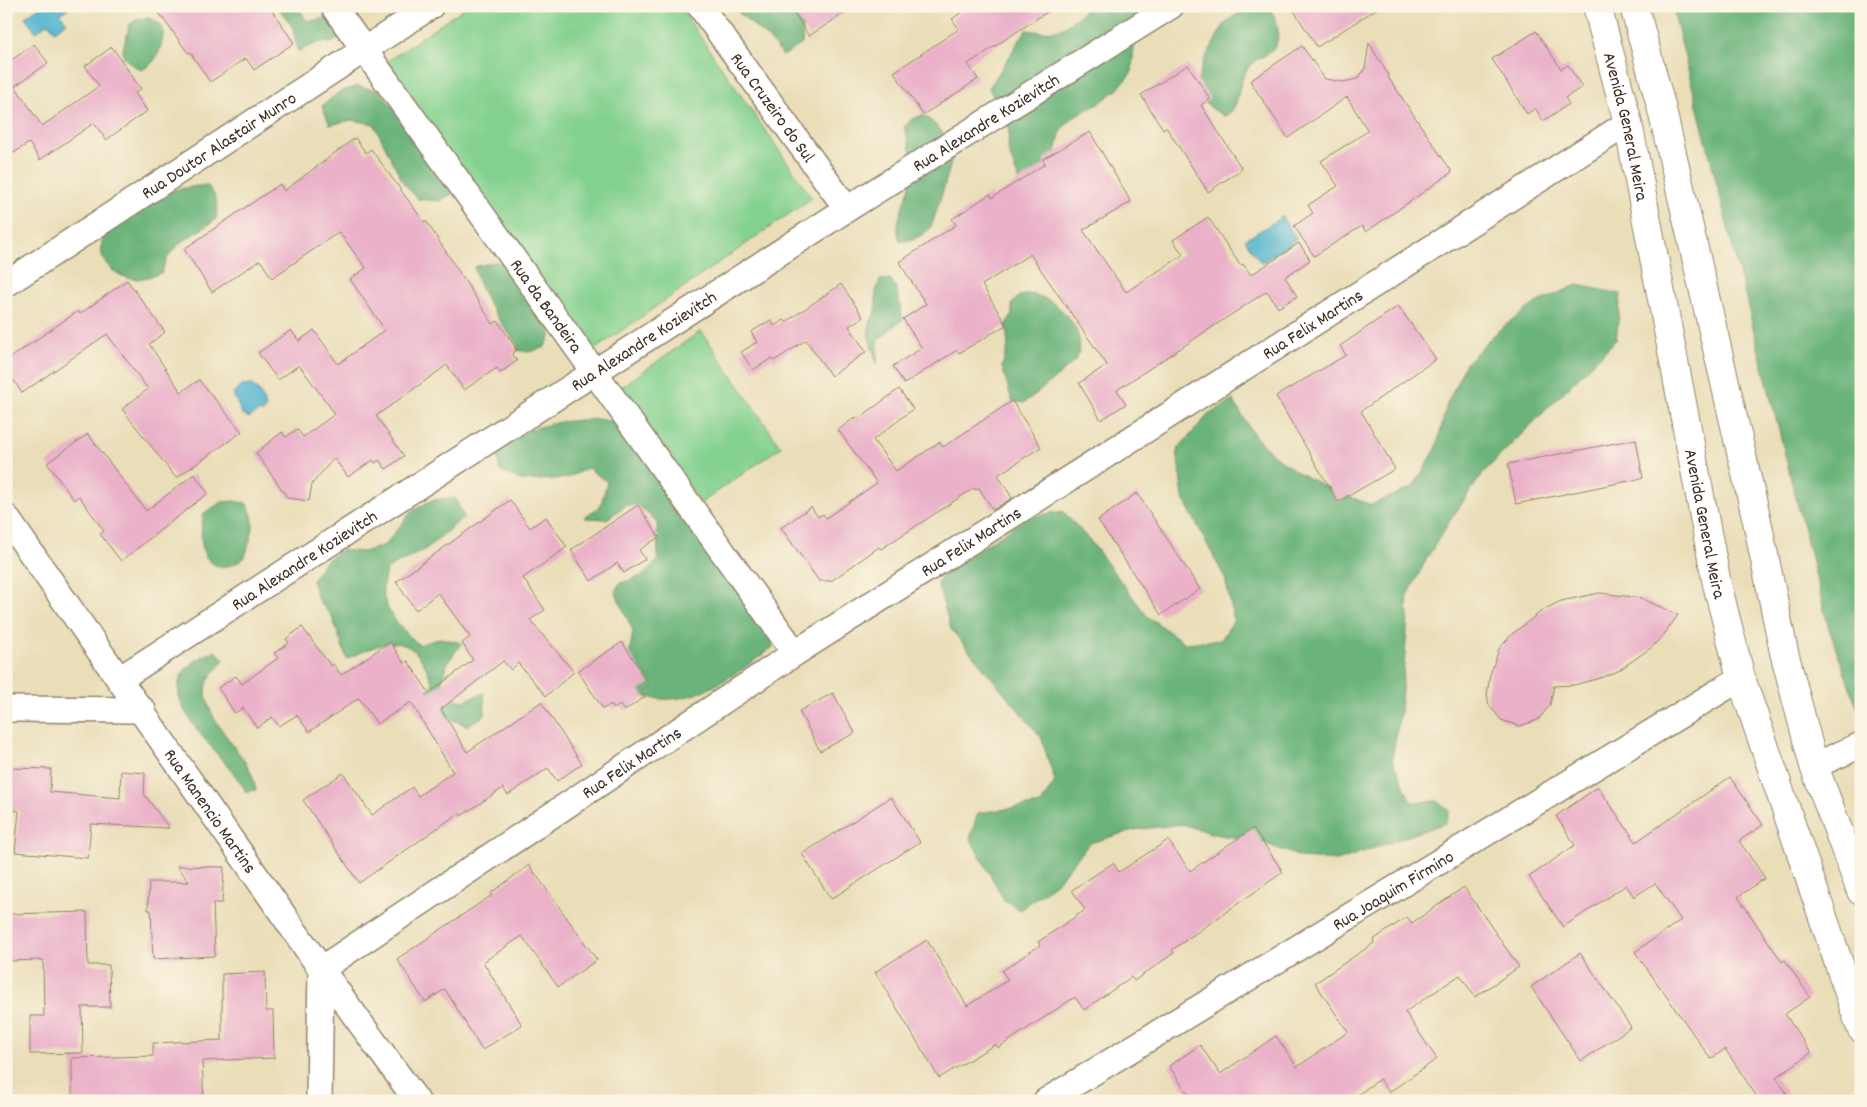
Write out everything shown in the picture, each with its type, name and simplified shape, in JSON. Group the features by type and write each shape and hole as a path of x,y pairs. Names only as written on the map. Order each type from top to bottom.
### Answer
{"main road":[{"name":"Avenida General Meira","path":"1597,6 1628,123 1717,584 1741,678 1861,1028"},
{"name":"Avenida General Meira","path":"1634,6 1661,106 1757,521 1784,652 1814,766 1861,891"}],"street":[{"name":"Rua da Bandeira","path":"333,6 365,48 795,653"},
{"name":"Rua Doutor Alastair Munro","path":"6,284 432,6"},
{"name":"Rua Cruzeiro do Sul","path":"700,6 847,209"},
{"name":"Rua Alexandre Kozievitch","path":"121,678 596,373 847,209 1170,6"},
{"name":"Rua Felix Martins","path":"321,969 795,653 1628,123"},
{"name":"Rua Manencio Martins","path":"6,517 121,678 321,969 417,1101"},
{"name":"Rua Joaquim Firmino","path":"1046,1101 1741,678"},
{"path":"6,708 143,710"},
{"path":"1814,766 1861,745"},
{"path":"319,1101 321,969"}],"green space":[{"path":"280,6 298,6 306,20 317,20 326,17 344,7 355,9 353,20 341,37 331,43 320,42 298,51 292,26 279,9"},
{"path":"467,6 679,6 812,198 588,354 385,63"},
{"path":"731,6 793,6 803,22 802,44 783,56 770,40"},
{"path":"1089,6 1141,6 1135,25 1132,72 1117,90 1097,105 1076,115 1061,130 1055,153 1039,169 1019,181 1008,150 1009,128 989,88 1026,30 1047,31 1061,28 1074,20"},
{"path":"1672,6 1861,6 1861,718 1829,629"},
{"path":"1259,7 1270,9 1273,13 1278,29 1276,45 1249,67 1242,79 1236,104 1224,116 1213,109 1201,95 1199,78 1201,68 1224,25 1237,15"},
{"path":"149,18 159,23 164,32 158,55 152,63 141,70 126,60 123,51 129,25 138,19"},
{"path":"358,86 380,91 459,189 440,201 418,199 404,184 374,124 352,120 330,125 322,106 339,92"},
{"path":"923,115 943,133 947,139 952,158 930,228 916,238 900,241 898,234 899,220 910,185 912,170 910,148 904,127 912,119"},
{"path":"208,186 215,197 217,205 216,219 176,248 165,263 162,273 135,279 118,274 111,269 102,256 101,248 107,232 163,194 173,190"},
{"path":"494,262 506,263 554,316 550,338 544,348 528,352 517,350 518,346 486,298 474,267"},
{"path":"890,279 896,287 903,319 878,340 877,364 868,334 870,323 876,312 876,290 880,280"},
{"path":"1577,285 1621,294 1616,340 1483,473 1428,556 1407,597 1408,617 1400,713 1392,759 1411,802 1438,801 1450,811 1445,823 1337,861 1303,858 1261,842 1214,834 1182,824 1134,830 1090,843 1057,882 1020,910 1004,900 970,838 978,813 1041,804 1055,781 1041,737 951,629 937,583 949,569 1028,517 1063,511 1092,543 1147,616 1185,643 1221,640 1234,620 1225,578 1183,498 1177,450 1208,415 1233,400 1255,436 1280,460 1324,486 1371,505 1413,487 1436,449 1447,404 1466,363 1499,330 1536,303"},
{"path":"1030,294 1050,301 1068,317 1074,326 1079,347 1077,358 1024,403 1012,401 1002,367 1008,346 1006,325 1012,314 1012,304 1019,296"},
{"path":"701,331 781,447 701,503 621,387"},
{"path":"597,419 617,422 671,489 676,512 688,528 718,558 770,622 773,647 726,680 699,693 672,699 645,697 626,675 633,631 615,591 620,583 642,576 658,560 657,522 638,505 626,505 607,519 584,518 601,505 607,482 588,468 567,478 523,481 500,471 497,451 521,435 556,423"},
{"path":"455,498 464,517 426,549 387,569 383,590 385,601 392,615 419,645 440,638 462,643 448,662 441,683 454,699 463,701 484,693 485,715 467,726 446,717 425,713 427,690 433,685 418,655 410,648 400,644 377,646 347,659 332,617 318,600 312,580 324,562 341,550 363,552 385,545 412,511 432,500"},
{"path":"222,502 246,503 249,507 253,520 252,535 244,558 229,566 217,566 210,562 203,548 201,529 204,513"},
{"path":"215,651 224,659 210,677 206,688 207,699 217,723 249,768 256,790 246,792 235,775 203,738 189,718 180,699 179,681 190,665"}],"water":[{"path":"41,6 72,6 60,14 67,22 55,31 48,23 36,32 25,17"},
{"path":"1282,217 1297,239 1261,263 1245,240"},
{"path":"252,385 260,392 266,407 264,412 258,412 249,418 242,414 233,394 241,386"}],"building":[{"path":"154,6 269,6 294,43 254,70 246,58 210,82 190,52 188,53"},
{"path":"790,6 855,6 809,36"},
{"path":"971,6 1056,6 968,64 978,79 923,115 894,72 959,29 952,19"},
{"path":"1291,6 1381,6 1317,47"},
{"path":"1536,31 1561,69 1568,65 1582,87 1565,98 1569,104 1543,121 1535,108 1527,114 1492,59"},
{"path":"1369,43 1388,77 1452,172 1366,232 1362,226 1314,256 1294,226 1313,213 1308,205 1338,186 1321,161 1368,131 1347,97 1288,138 1250,81 1302,46 1325,79 1343,82 1357,79 1365,69"},
{"path":"34,44 48,63 15,86 42,126 99,86 85,66 112,47 141,89 135,93 147,111 106,140 94,123 40,160 29,143 6,158 6,64"},
{"path":"1188,65 1210,99 1201,105 1242,169 1208,192 1166,127 1163,129 1141,95"},
{"path":"1090,132 1131,202 1083,230 1126,292 1183,255 1173,240 1208,217 1240,265 1243,264 1251,275 1299,243 1310,260 1285,277 1297,296 1278,308 1267,291 1117,390 1126,404 1101,420 1079,383 1107,365 1030,254 982,285 1006,325 959,353 957,350 904,384 893,366 922,348 903,319 926,304 899,262 956,225 952,219 990,194 992,198 1045,164 1043,159"},
{"path":"355,138 366,153 371,149 424,222 426,221 493,324 498,321 517,350 512,354 517,361 500,373 497,368 464,390 447,365 376,416 404,456 386,469 379,460 375,463 373,460 348,477 334,458 312,484 309,501 288,498 256,453 282,432 286,437 297,429 303,437 335,414 299,365 278,380 258,353 291,330 299,341 314,330 338,364 385,330 350,279 366,268 339,232 272,278 260,260 212,292 184,249 280,184 284,191"},
{"path":"127,280 165,332 149,344 181,392 199,380 242,432 176,478 122,409 148,389 107,334 22,393 6,369 6,361 78,311 80,314"},
{"path":"841,284 863,317 849,326 866,352 831,376 806,340 774,361 772,358 753,370 741,352 757,342 751,332 771,320 774,326 784,320 786,322"},
{"path":"1398,306 1436,359 1361,411 1395,469 1338,502 1276,396 1346,355 1340,346"},
{"path":"899,389 913,409 873,440 896,471 940,442 943,447 1012,401 1041,447 998,475 1012,498 993,510 979,488 976,490 974,488 881,549 879,547 831,581 819,581 781,528 811,507 818,517 823,514 826,518 877,483 838,430 856,417 858,419"},
{"path":"88,434 146,511 194,474 208,493 121,561 100,534 104,531 79,496 74,500 47,463"},
{"path":"1636,439 1643,478 1516,504 1508,464"},
{"path":"1137,493 1200,589 1161,615 1098,520"},
{"path":"510,500 530,528 546,517 567,547 523,578 545,610 530,620 574,672 546,696 518,663 511,670 503,661 441,709 467,752 541,702 582,764 557,781 548,768 508,795 503,788 461,816 459,813 359,883 303,800 343,773 372,815 412,787 418,796 453,772 411,702 377,724 359,698 309,732 297,715 279,726 272,717 257,728 243,708 235,713 218,688 236,676 242,684 278,658 274,653 289,643 286,639 302,627 331,666 333,664 341,675 390,642 404,663 408,661 429,693 473,660 462,643 470,637 438,593 416,610 396,582"},
{"path":"638,505 659,537 639,550 645,559 624,573 617,563 591,581 571,550"},
{"path":"1600,593 1641,598 1678,615 1652,647 1618,671 1574,685 1554,686 1550,705 1538,720 1520,726 1501,720 1489,705 1487,695 1490,675 1499,649 1512,634 1543,610 1561,601"},
{"path":"622,642 650,684 640,690 645,697 624,711 620,705 614,709 611,704 603,709 578,671"},
{"path":"833,693 855,733 820,751 799,711"},
{"path":"11,768 51,769 50,792 120,798 121,771 145,773 144,794 169,828 91,824 88,858 15,852 19,811 9,810"},
{"path":"1730,777 1763,825 1739,841 1765,878 1738,897 1782,962 1785,960 1810,997 1785,1014 1811,1053 1776,1077 1792,1101 1760,1101 1725,1049 1711,1059 1635,952 1681,920 1655,883 1634,897 1626,885 1563,927 1529,877 1575,845 1556,816 1598,787 1636,842"},
{"path":"891,797 920,842 831,899 802,854"},
{"path":"1253,828 1283,872 1172,950 1174,953 1134,981 1131,977 1084,1010 1075,997 998,1048 996,1044 939,1078 875,972 927,940 967,1006 1008,980 1002,971 1040,945 1038,942 1085,910 1072,890 1113,863 1119,872 1168,840 1190,871"},
{"path":"529,865 597,960 558,987 522,936 483,962 522,1025 482,1050 445,989 425,1002 397,959 492,895 491,893"},
{"path":"177,866 224,867 222,903 213,903 215,956 153,959 151,910 148,910 149,882 189,882"},
{"path":"1464,887 1519,967 1475,997 1460,975 1405,1012 1437,1059 1389,1092 1380,1079 1349,1101 1193,1101 1169,1066 1200,1045 1220,1074 1276,1036 1297,1067 1348,1032 1315,983 1374,943 1373,940 1407,917 1412,923"},
{"path":"87,912 88,965 109,965 110,1007 82,1007 83,1053 30,1054 30,1016 44,1016 43,960 7,961 6,914"},
{"path":"1580,953 1631,1027 1581,1061 1531,987"},
{"path":"265,972 266,1011 273,1011 274,1058 202,1061 204,1101 72,1101 72,1058 153,1056 153,1043 222,1040 222,974"}]}
